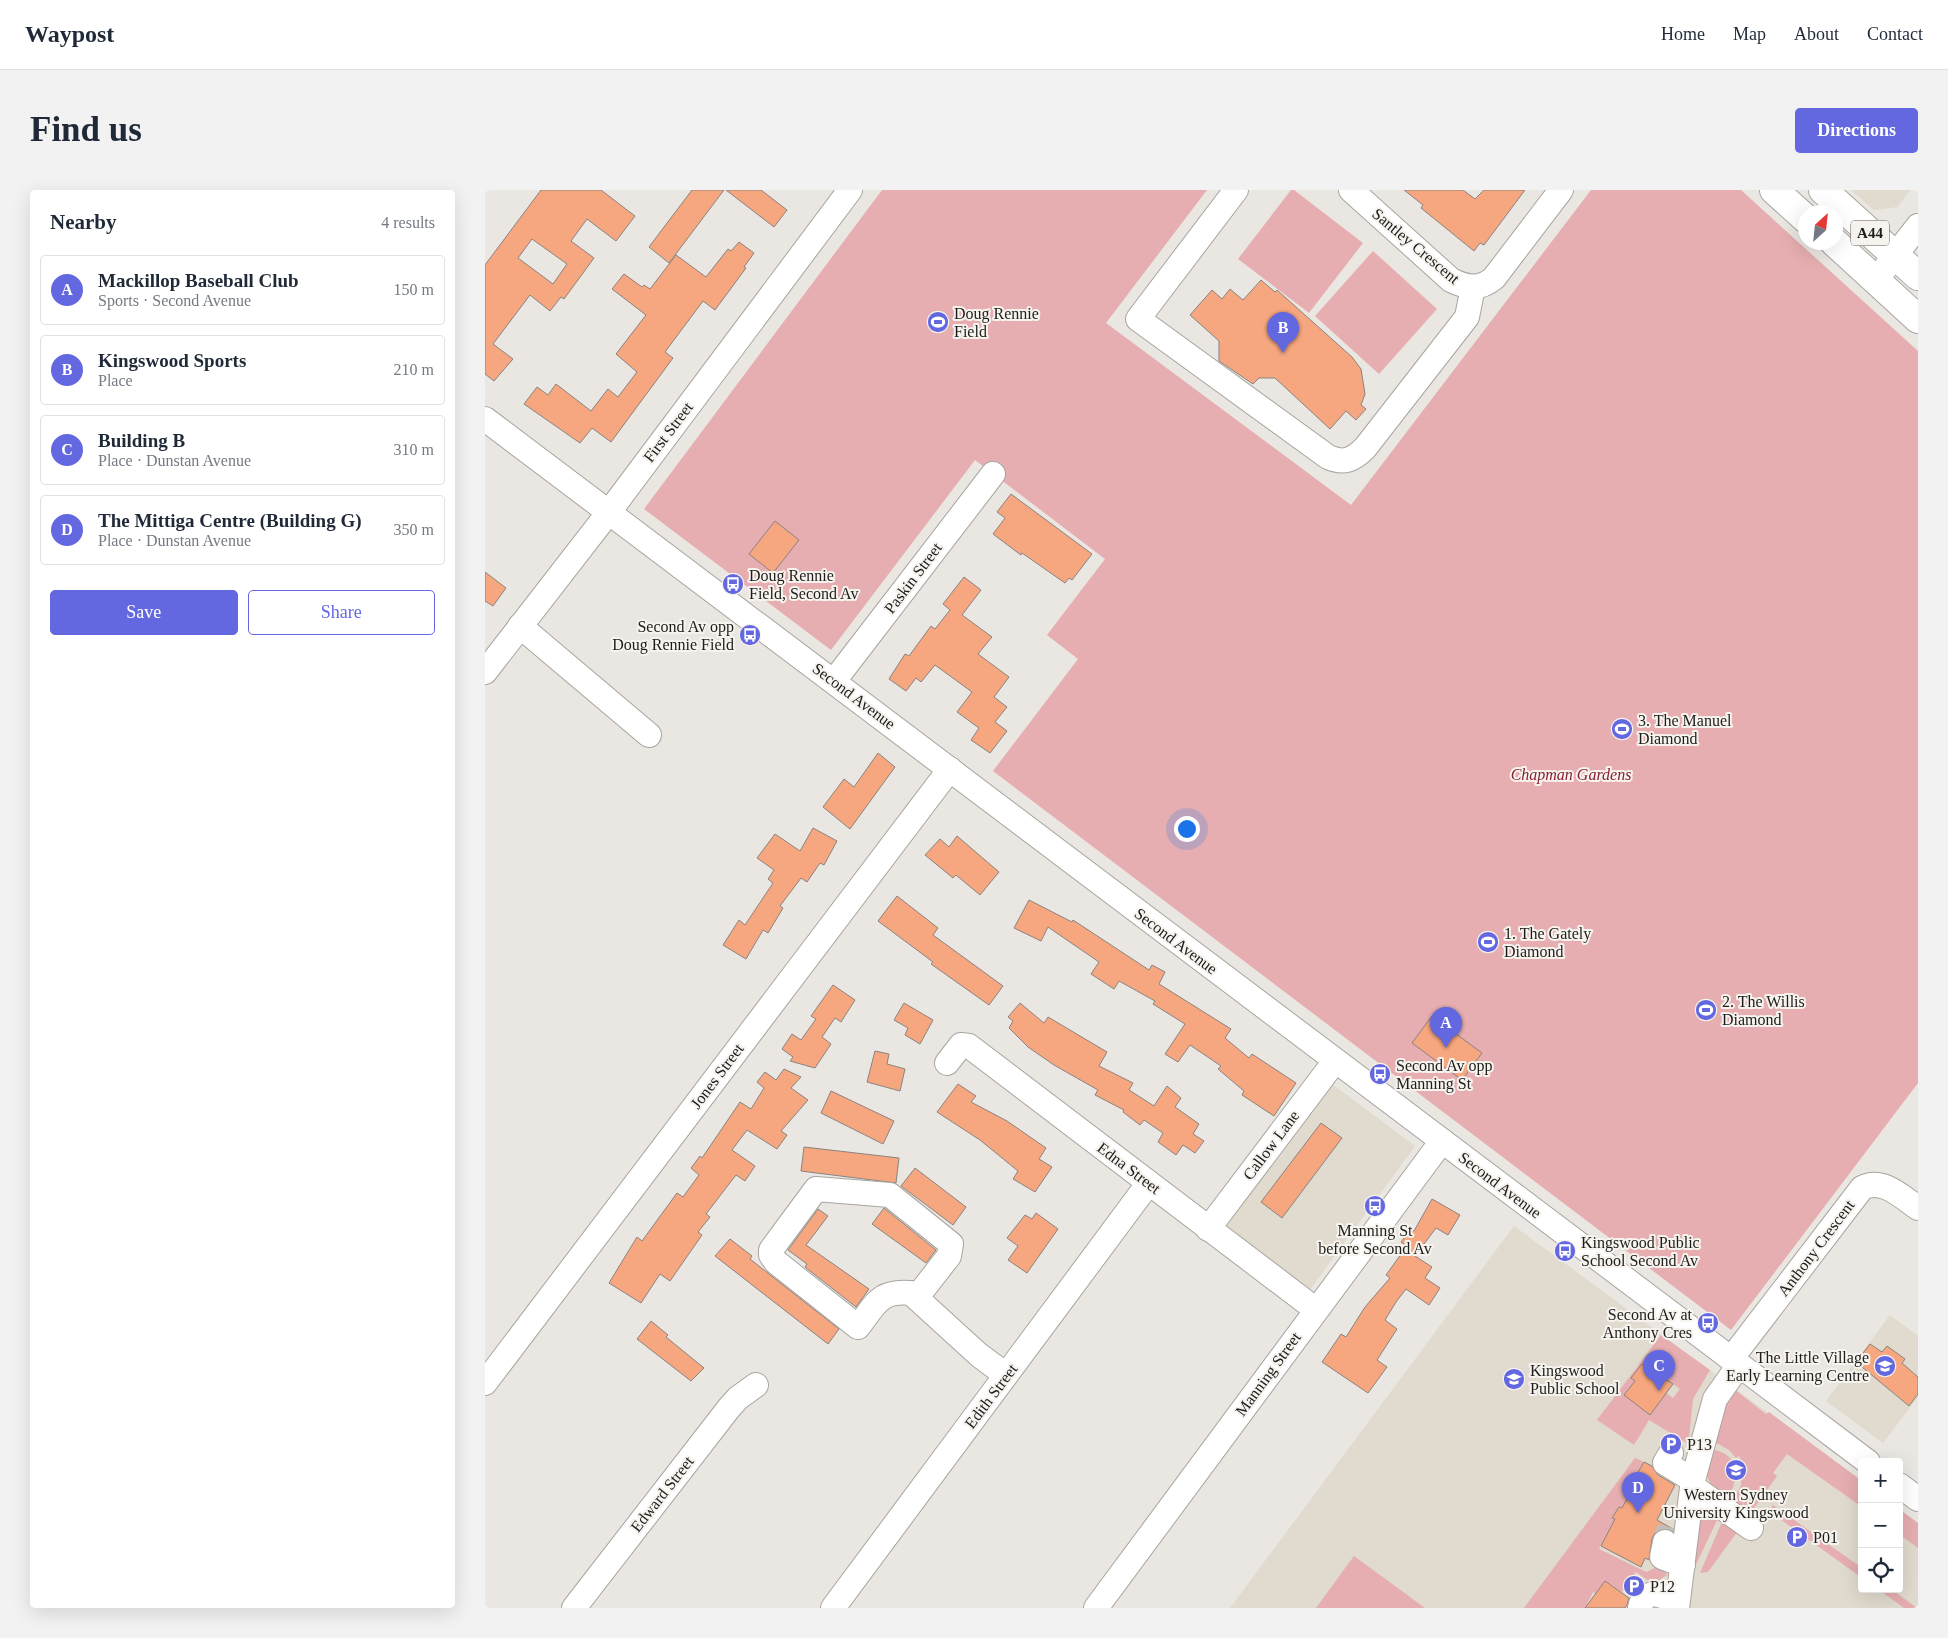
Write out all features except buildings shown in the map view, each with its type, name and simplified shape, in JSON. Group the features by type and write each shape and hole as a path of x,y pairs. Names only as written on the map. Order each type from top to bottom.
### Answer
{"highway":[{"path":"1774,190 1798,212"},
{"name":"A44","path":"1823,190 1918,276"},
{"name":"A44","path":"1843,250 1918,319"}],"street":[{"name":"First Street","path":"485,672 609,512 850,190"},
{"path":"1236,190 1138,319 1328,458 1344,462 1352,459 1365,448 1467,317 1473,288"},
{"name":"Santley Crescent","path":"1351,190 1446,275 1463,286 1473,288 1488,283 1494,278 1561,190"},
{"path":"1876,280 1918,226"},
{"name":"Second Avenue","path":"485,419 1863,1458"},
{"name":"Paskin Street","path":"834,681 993,474"},
{"path":"520,626 649,735"},
{"name":"Jones Street","path":"485,1383 950,769"},
{"name":"Edna Street","path":"947,1063 960,1046 967,1044 1315,1310"},
{"name":"Callow Lane","path":"1208,1229 1335,1061"},
{"name":"Manning Street","path":"1096,1608 1442,1141"},
{"name":"Edith Street","path":"833,1608 1149,1184"},
{"name":"Anthony Crescent","path":"1677,1605 1683,1565 1674,1528 1692,1483 1715,1399 1735,1362 1862,1188 1872,1184 1882,1185 1918,1208"},
{"path":"917,1297 949,1256 951,1244 894,1197 887,1194 819,1188 813,1190 771,1250 771,1255 776,1262 858,1327 876,1304 888,1293 911,1292 979,1355 1006,1375"},
{"name":"Edward Street","path":"574,1608 733,1402 756,1385"},
{"path":"1671,1453 1665,1463 1751,1528"},
{"path":"1903,1488 1918,1499"},
{"path":"1674,1528 1662,1557 1683,1565"},
{"path":"1640,1608 1643,1600 1657,1593 1677,1605"}],"shaded area":[{"path":"1851,190 1910,190 1898,207 1874,210"},
{"path":"1328,1081 1415,1146 1309,1291 1222,1222"},
{"path":"1514,1226 1858,1479 1858,1593 1903,1593 1903,1513 1918,1523 1918,1608 1230,1608"},
{"name":"The Little Village Early Learning Centre","path":"1890,1315 1918,1336 1918,1397 1883,1443 1826,1401"}],"green space":[{"name":"Chapman Gardens","path":"882,190 1207,190 1106,323 1351,505 1591,190 1741,190 1798,242 1798,250 1807,250 1918,351 1918,1083 1731,1330 993,771 1078,659 1047,635 1105,559 975,460 831,650 644,509"},
{"path":"1291,190 1294,190 1363,243 1309,313 1238,259"},
{"path":"1373,251 1437,309 1379,374 1315,316"},
{"path":"1661,1335 1710,1370 1693,1399 1689,1438 1693,1444 1692,1446 1649,1420 1634,1445 1597,1420","holes":["1654,1370 1680,1389 1673,1398 1666,1393 1650,1414 1624,1395 1629,1388 1636,1393"]},
{"path":"1734,1389 1766,1414 1769,1412 1858,1478 1858,1504 1787,1454 1773,1473 1777,1476 1749,1515 1743,1510 1745,1493 1742,1509 1732,1503 1741,1485 1742,1470 1746,1475 1739,1456 1736,1458 1729,1450 1713,1441 1727,1399"},
{"path":"1711,1449 1728,1456 1735,1468 1734,1483 1728,1499 1714,1488 1708,1478 1707,1472"},
{"path":"1635,1458 1644,1462 1634,1478 1637,1480 1622,1508 1619,1507 1613,1517 1615,1519 1599,1549 1646,1572 1662,1565 1667,1575 1653,1584 1636,1572 1622,1592 1605,1581 1596,1594 1593,1592 1585,1608 1524,1608"},
{"path":"1773,1505 1858,1565 1858,1575 1769,1511"},
{"path":"1703,1506 1720,1514 1692,1573 1698,1509"},
{"path":"1903,1512 1918,1523 1918,1548 1903,1537"},
{"path":"1724,1517 1740,1528 1708,1572 1700,1573"},
{"path":"1354,1556 1425,1608 1316,1608"},
{"path":"1883,1593 1896,1593 1917,1608 1904,1608"}],"tunnel":[{"path":"1665,1542 1669,1527"}],"place":[{"name":"Doug Rennie Field","path":"938,322"},
{"name":"Kingswood Sports","path":"1283,353"},
{"name":"Doug Rennie Field, Second Av","path":"733,584"},
{"name":"Second Av opp Doug Rennie Field","path":"750,635"},
{"name":"3. The Manuel Diamond","path":"1622,729"},
{"name":"1. The Gately Diamond","path":"1488,942"},
{"name":"2. The Willis Diamond","path":"1706,1010"},
{"name":"Mackillop Baseball Club","path":"1446,1048"},
{"name":"Second Av opp Manning St","path":"1380,1074"},
{"name":"Manning St before Second Av","path":"1375,1206"},
{"name":"Kingswood Public School Second Av","path":"1565,1251"},
{"name":"Second Av at Anthony Cres","path":"1708,1323"},
{"name":"The Little Village Early Learning Centre","path":"1885,1366"},
{"name":"Kingswood Public School","path":"1514,1379"},
{"name":"Building B","path":"1659,1391"},
{"name":"P13","path":"1671,1444"},
{"name":"Western Sydney University Kingswood","path":"1736,1470"},
{"name":"The Mittiga Centre (Building G)","path":"1638,1513"},
{"name":"P01","path":"1797,1537"},
{"name":"P12","path":"1634,1586"}]}
